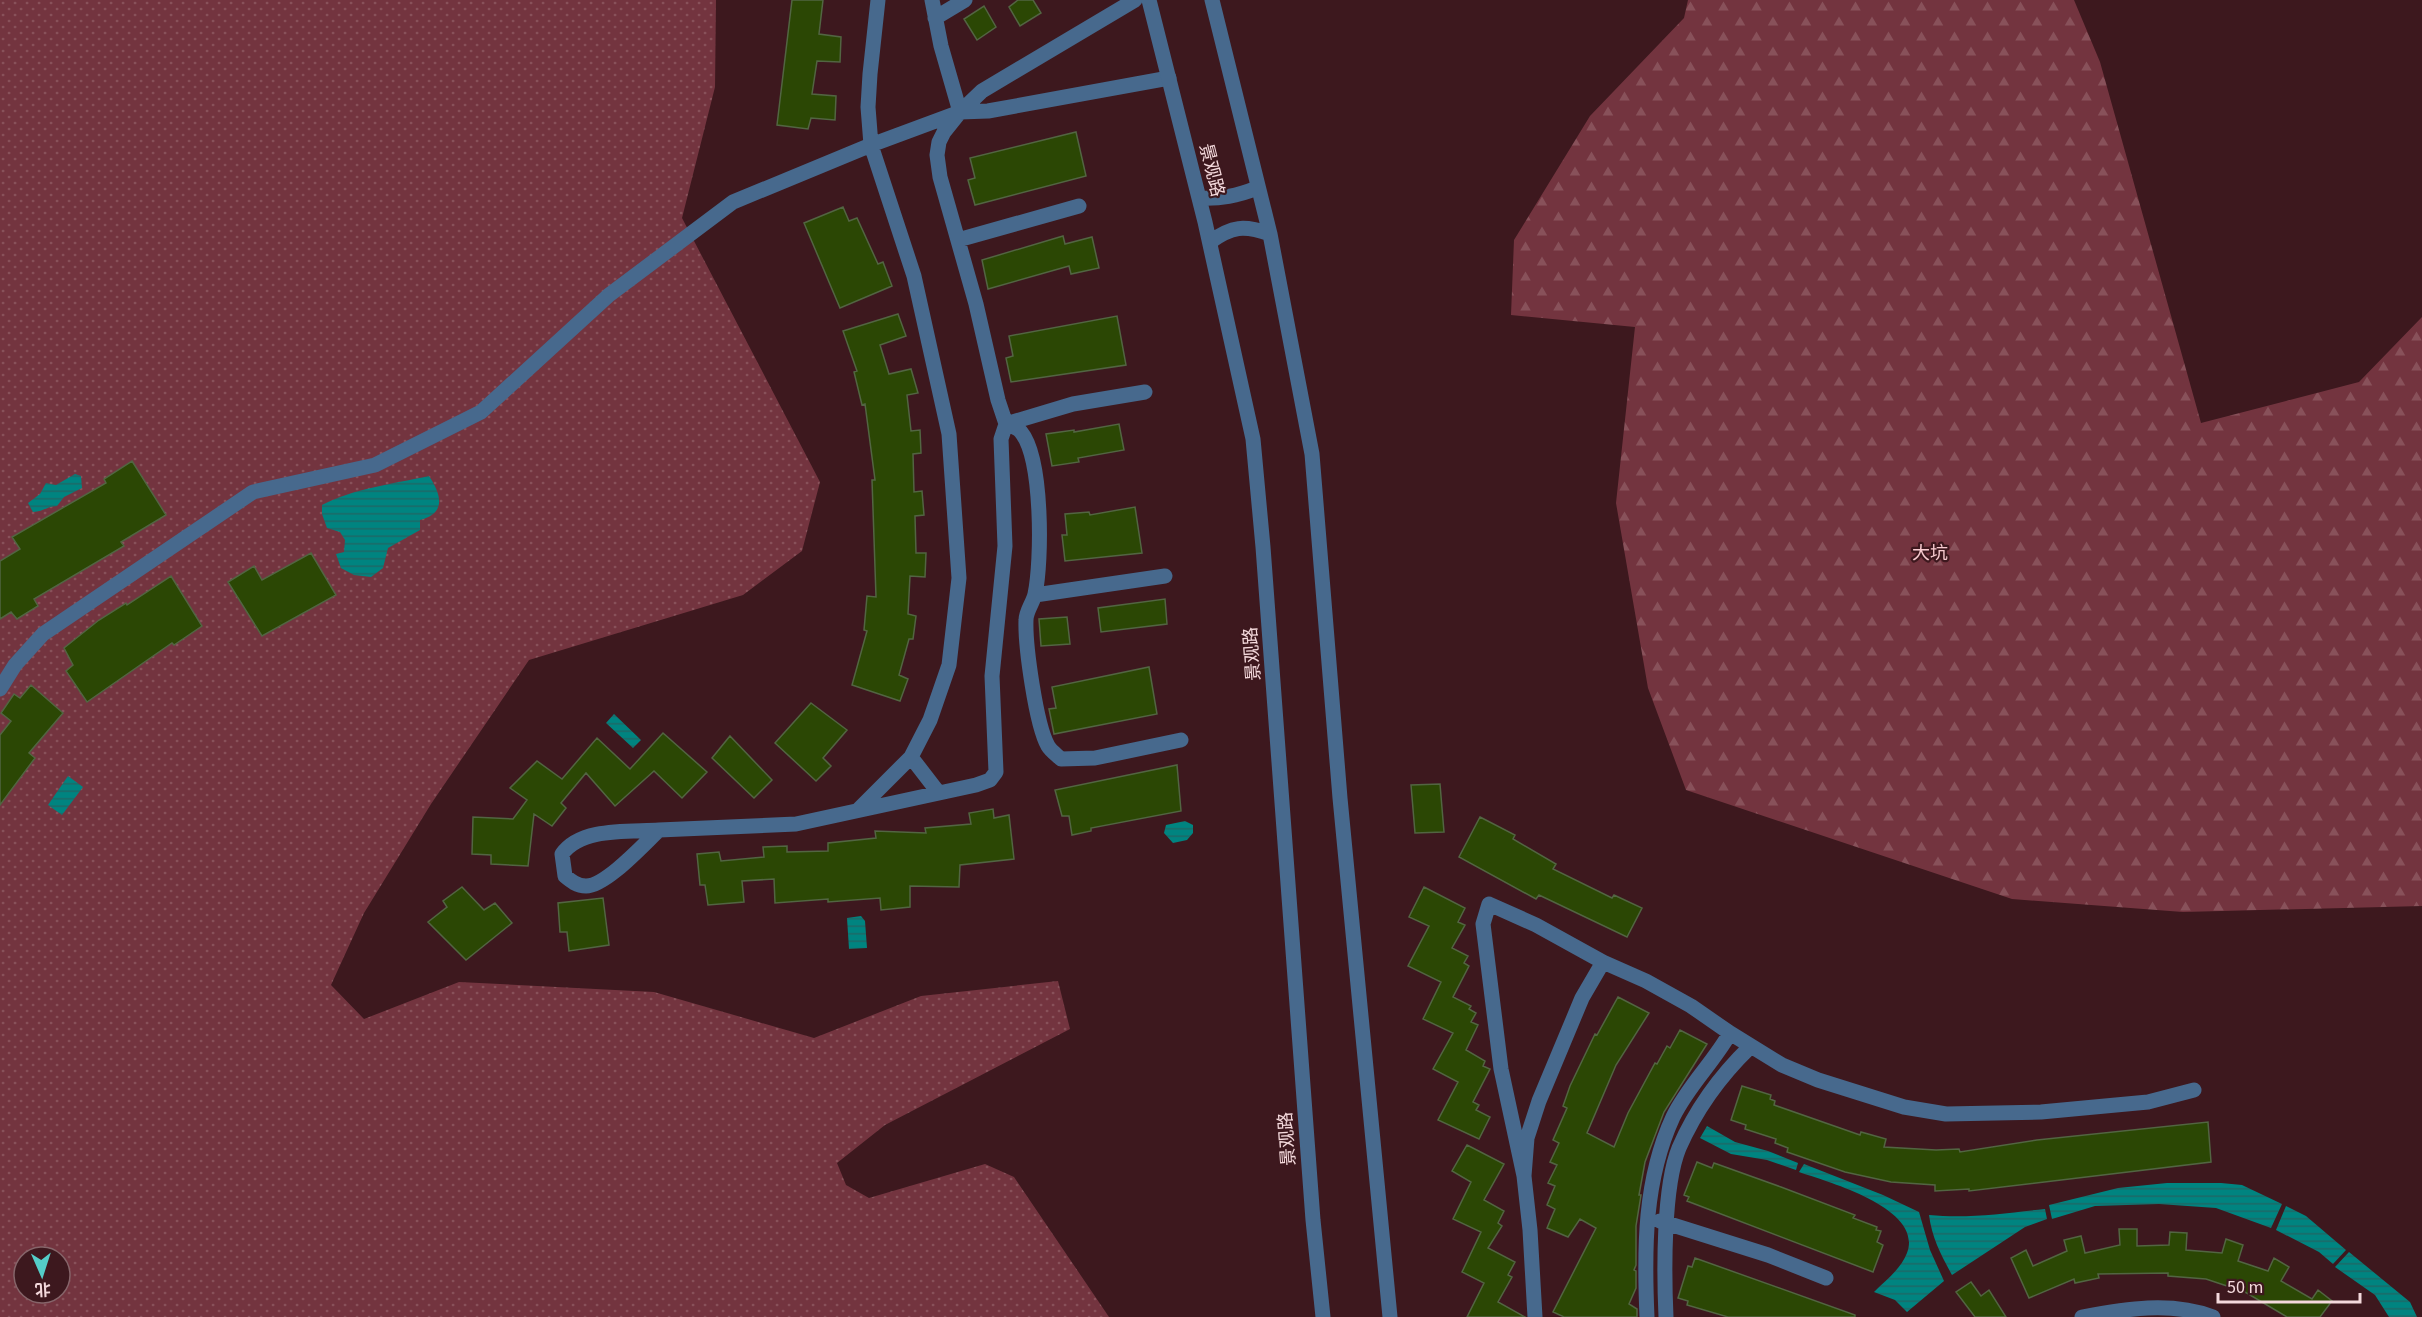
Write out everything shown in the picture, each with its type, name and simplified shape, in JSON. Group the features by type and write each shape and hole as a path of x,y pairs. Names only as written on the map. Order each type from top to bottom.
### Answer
{"street":[{"path":"859,809 911,757 930,720 949,665 958,578 949,434 914,276 871,145 868,107 878,0"},
{"path":"932,0 941,46 960,112"},
{"path":"935,18 965,0"},
{"path":"659,830 600,882 586,886 574,883 565,876 562,854 569,844 598,835 659,830 796,824 990,780 996,772 992,676 1005,546 1001,439 1006,424 998,400 976,304 940,177 937,155 939,142 960,112 982,91 1135,0"},
{"name":"景观路","path":"1149,0 1210,242 1253,440 1313,1220 1323,1317"},
{"path":"1212,0 1270,234 1312,454 1340,798 1390,1317"},
{"path":"0,689 15,665 43,634 253,492 375,465 481,412 609,295 733,202 871,145 960,112 988,111 1169,78"},
{"path":"1199,198 1229,198 1257,188"},
{"path":"958,240 1079,206"},
{"path":"1210,242 1224,231 1237,228 1251,228 1270,234"},
{"path":"1006,424 1073,404 1145,392"},
{"path":"1006,424 1020,430 1025,438 1033,462 1040,515 1035,595 1026,618 1030,672 1048,746 1061,759 1095,758 1181,740"},
{"path":"1035,595 1164,576"},
{"path":"911,757 939,792"},
{"path":"1535,1317 1524,1176 1498,1047 1483,924 1489,904 1536,925 1604,962 1646,981 1691,1006 1750,1047 1782,1065 1818,1080 1905,1107 1946,1114 2041,1112 2148,1101 2194,1090"},
{"path":"1524,1176 1527,1138 1539,1101 1582,998 1604,962"},
{"path":"1647,1317 1644,1264 1649,1191 1656,1162 1674,1117 1697,1077 1717,1056 1730,1033"},
{"path":"1666,1317 1669,1189 1679,1149 1706,1098 1730,1066 1750,1047"},
{"path":"1648,1219 1768,1255 1826,1278"},
{"path":"2082,1317 2131,1307 2196,1310 2213,1317"}],"green space":[{"path":"0,0 716,0 715,87 682,218 820,482 802,551 743,595 529,660 431,804 364,913 331,985 364,1019 459,982 654,992 814,1038 921,996 1058,981 1070,1029 885,1125 837,1163 846,1185 869,1198 985,1164 1014,1177 1109,1317 0,1317"},
{"name":"大坑","path":"1688,0 2074,0 2100,62 2201,423 2359,382 2422,317 2422,906 2183,912 2012,899 1686,790 1648,688 1616,503 1635,327 1511,315 1514,240 1590,116 1684,18"}],"water":[{"path":"75,474 81,476 82,488 64,497 57,506 33,512 28,503 40,494 46,483 56,485"},
{"path":"429,476 439,496 438,508 429,517 420,520 420,530 388,548 383,568 371,577 354,575 341,568 336,554 344,552 345,540 340,532 327,528 322,514 322,505 361,490"},
{"path":"614,714 641,740 633,748 606,723"},
{"path":"68,776 83,787 62,815 48,805"},
{"path":"1185,821 1193,825 1193,833 1187,840 1173,843 1164,833 1166,825"},
{"path":"861,916 865,921 867,948 849,949 847,918"},
{"path":"1707,1126 1735,1142 1768,1151 1798,1163 1796,1170 1767,1160 1731,1154 1700,1138"},
{"path":"1804,1164 1883,1195 1919,1212 1930,1250 1944,1281 1907,1312 1895,1300 1874,1292 1897,1269 1907,1253 1908,1237 1901,1223 1888,1210 1870,1199 1799,1172"},
{"path":"2167,1183 2242,1185 2282,1204 2271,1228 2216,1208 2159,1204 2095,1206 2052,1219 2049,1205 2118,1188"},
{"path":"2286,1206 2306,1216 2346,1250 2333,1264 2319,1252 2276,1230"},
{"path":"2045,1209 2047,1219 2025,1227 1952,1275 1935,1239 1929,1215 1973,1216"},
{"path":"2349,1252 2410,1302 2417,1317 2389,1317 2375,1295 2335,1267"}],"building":[{"path":"792,0 823,0 819,34 841,37 840,62 817,61 812,94 836,96 835,120 811,118 808,129 777,125"},
{"path":"1018,0 1033,0 1041,13 1020,26 1009,7"},
{"path":"984,6 996,27 977,40 964,19"},
{"path":"1076,132 1086,176 975,205 968,180 975,178 970,158"},
{"path":"843,207 849,221 857,218 878,264 883,262 892,286 840,308 804,223"},
{"path":"1063,236 1065,244 1092,237 1099,268 1071,274 1069,266 988,289 982,260"},
{"path":"898,314 906,336 880,345 889,374 911,369 918,393 907,395 911,431 920,430 921,453 913,454 914,492 922,491 924,515 915,516 916,553 926,553 925,577 910,576 908,614 916,616 913,639 909,639 899,675 908,679 900,701 852,685 867,631 864,630 867,596 876,597 872,480 875,480 865,404 862,405 854,372 857,371 843,331"},
{"path":"1117,316 1126,365 1011,382 1006,358 1013,356 1009,336"},
{"path":"1119,424 1124,450 1078,458 1079,462 1052,466 1046,434 1074,430 1074,432"},
{"path":"132,461 166,515 121,542 124,546 34,599 38,606 17,619 11,612 0,619 0,561 20,549 12,537 106,483 104,479"},
{"path":"1135,507 1142,553 1065,561 1062,535 1067,535 1065,514 1089,512 1090,515"},
{"path":"311,553 336,595 262,636 228,582 254,566 262,580"},
{"path":"171,576 202,626 174,645 172,643 87,702 66,671 73,665 64,648 99,620 126,603 127,605"},
{"path":"1165,599 1167,624 1101,632 1098,608"},
{"path":"1067,617 1070,644 1041,646 1039,619"},
{"path":"1149,667 1157,714 1054,734 1049,709 1056,708 1052,687"},
{"path":"31,685 63,713 29,753 35,758 0,805 0,735 11,721 1,713 14,694 20,698"},
{"path":"811,703 847,730 823,758 831,766 816,781 775,743"},
{"path":"663,733 707,772 682,798 654,771 615,806 586,773 561,803 566,808 552,826 534,814 528,866 491,864 491,855 472,854 473,817 513,819 527,800 510,788 537,761 562,779 597,738 630,769"},
{"path":"730,736 772,780 754,798 712,758"},
{"path":"1177,765 1181,811 1091,828 1091,831 1072,835 1069,816 1062,816 1055,790"},
{"path":"1440,784 1444,832 1415,833 1411,785"},
{"path":"993,809 994,818 1009,815 1014,859 960,865 959,887 910,886 910,907 881,910 880,898 775,903 774,879 742,881 744,902 708,905 705,885 700,885 697,854 719,852 721,861 764,857 763,847 787,846 787,852 828,851 828,843 876,838 875,831 926,833 925,828 971,824 969,813"},
{"path":"1480,817 1515,835 1513,839 1556,864 1553,869 1612,898 1614,895 1642,908 1627,937 1539,895 1536,899 1459,857"},
{"path":"462,887 484,910 495,903 512,923 466,960 428,922 447,907 443,901"},
{"path":"1424,887 1465,908 1458,922 1465,925 1452,948 1468,956 1464,963 1469,966 1453,997 1471,1006 1469,1009 1476,1013 1471,1022 1478,1025 1466,1050 1485,1061 1483,1066 1490,1069 1473,1102 1479,1105 1476,1110 1490,1117 1479,1139 1438,1120 1458,1082 1433,1069 1453,1033 1423,1019 1441,982 1408,966 1429,926 1409,917"},
{"path":"603,898 609,945 569,951 567,932 560,932 558,903"},
{"path":"1618,997 1649,1013 1616,1065 1587,1133 1614,1147 1628,1113 1655,1063 1657,1064 1667,1046 1670,1048 1680,1030 1707,1044 1664,1112 1645,1162 1636,1226 1634,1270 1636,1271 1636,1288 1629,1304 1637,1309 1637,1317 1564,1317 1553,1312 1596,1228 1580,1219 1568,1237 1547,1228 1555,1209 1547,1205 1555,1186 1548,1183 1557,1165 1550,1162 1559,1143 1553,1140 1567,1108 1563,1106 1570,1086 1595,1034 1597,1035"},
{"path":"1742,1086 1771,1095 1770,1099 1775,1101 1774,1105 1860,1135 1861,1132 1886,1139 1884,1147 1959,1149 1960,1152 2037,1140 2208,1122 2211,1162 1969,1191 1969,1189 1935,1191 1935,1185 1891,1182 1845,1172 1787,1152 1788,1148 1775,1143 1776,1139 1745,1129 1746,1125 1731,1120"},
{"path":"1467,1145 1504,1164 1484,1200 1504,1211 1498,1223 1502,1226 1488,1248 1515,1262 1508,1275 1512,1277 1498,1302 1525,1317 1467,1317 1484,1283 1462,1272 1481,1232 1453,1219 1471,1182 1452,1171"},
{"path":"1697,1162 1712,1168 1714,1163 1781,1187 1855,1215 1853,1218 1877,1227 1876,1230 1881,1231 1877,1242 1883,1245 1873,1272 1687,1201 1689,1197 1684,1195"},
{"path":"2119,1229 2137,1229 2137,1246 2169,1245 2170,1232 2187,1233 2186,1250 2222,1253 2226,1239 2243,1245 2238,1261 2268,1271 2274,1258 2289,1267 2281,1281 2312,1299 2318,1290 2332,1301 2320,1317 2287,1317 2245,1292 2206,1279 2168,1276 2168,1273 2098,1274 2099,1278 2075,1283 2074,1279 2029,1298 2011,1258 2026,1250 2033,1266 2067,1251 2064,1240 2081,1236 2085,1253 2120,1245"},
{"path":"1695,1258 1855,1315 1855,1317 1728,1317 1687,1305 1688,1301 1678,1298 1688,1266 1692,1267"},
{"path":"1971,1282 1981,1296 1989,1290 2006,1317 1975,1317 1956,1292"}]}
